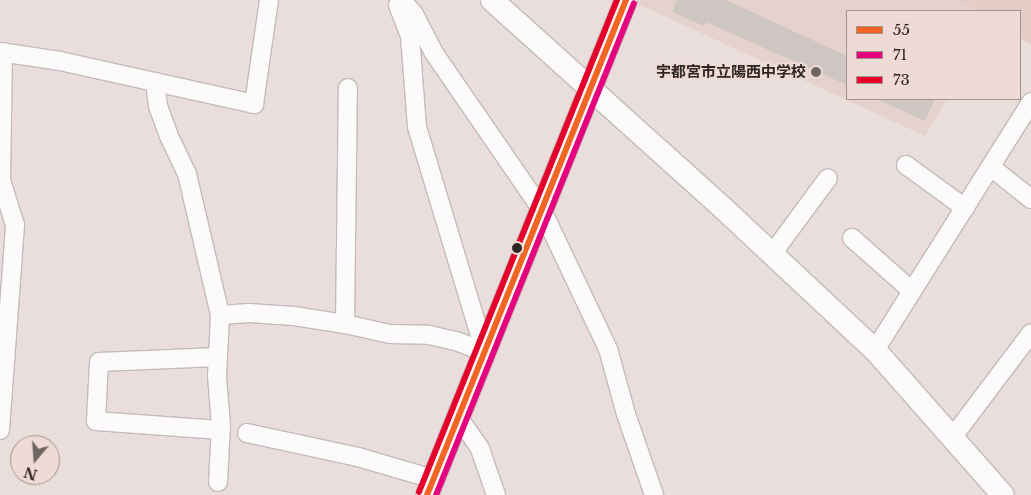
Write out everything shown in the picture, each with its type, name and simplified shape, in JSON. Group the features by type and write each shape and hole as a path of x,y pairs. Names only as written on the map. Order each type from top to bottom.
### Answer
{"street":[{"path":"0,430 15,225 6,216 2,180 2,52 60,60 254,104 269,0"},
{"path":"396,0 410,36 417,127 485,352"},
{"path":"402,0 414,14 434,54 542,210 608,349 626,414 654,495"},
{"path":"492,0 875,350 1002,495"},
{"path":"247,433 358,457 430,487 626,0"},
{"path":"154,82 158,106 168,134 187,174 220,315 218,482"},
{"path":"345,324 348,88"},
{"path":"875,350 1031,102"},
{"path":"906,165 965,208"},
{"path":"991,167 1031,199"},
{"path":"772,254 828,178"},
{"path":"852,238 912,291"},
{"path":"220,315 249,312 345,324 390,334 429,335 456,341 485,352"},
{"path":"952,438 1031,333"},
{"path":"218,358 99,362 96,421 220,430"},
{"path":"458,417 480,449 496,495"}],"shaded area":[{"name":"宇都宮市立陽西中学校","path":"640,0 1031,0 1031,45 1021,39 1021,10 846,10 846,100 638,4"},
{"path":"961,0 1031,0 1031,44 1021,38 1021,10 977,10"},
{"name":"宇都宮市立陽西中学校","path":"847,100 946,100 925,136"}],"building":[{"path":"677,0 726,0 846,56 846,85 706,22 704,26 672,12"},
{"path":"879,100 935,100 925,121"}],"transit line":[{"name":"73","path":"419,492 617,0"},
{"name":"55","path":"427,495 626,0"},
{"name":"71","path":"436,495 634,3"}],"place":[{"name":"宇都宮市立陽西中学校","path":"816,72"}]}
